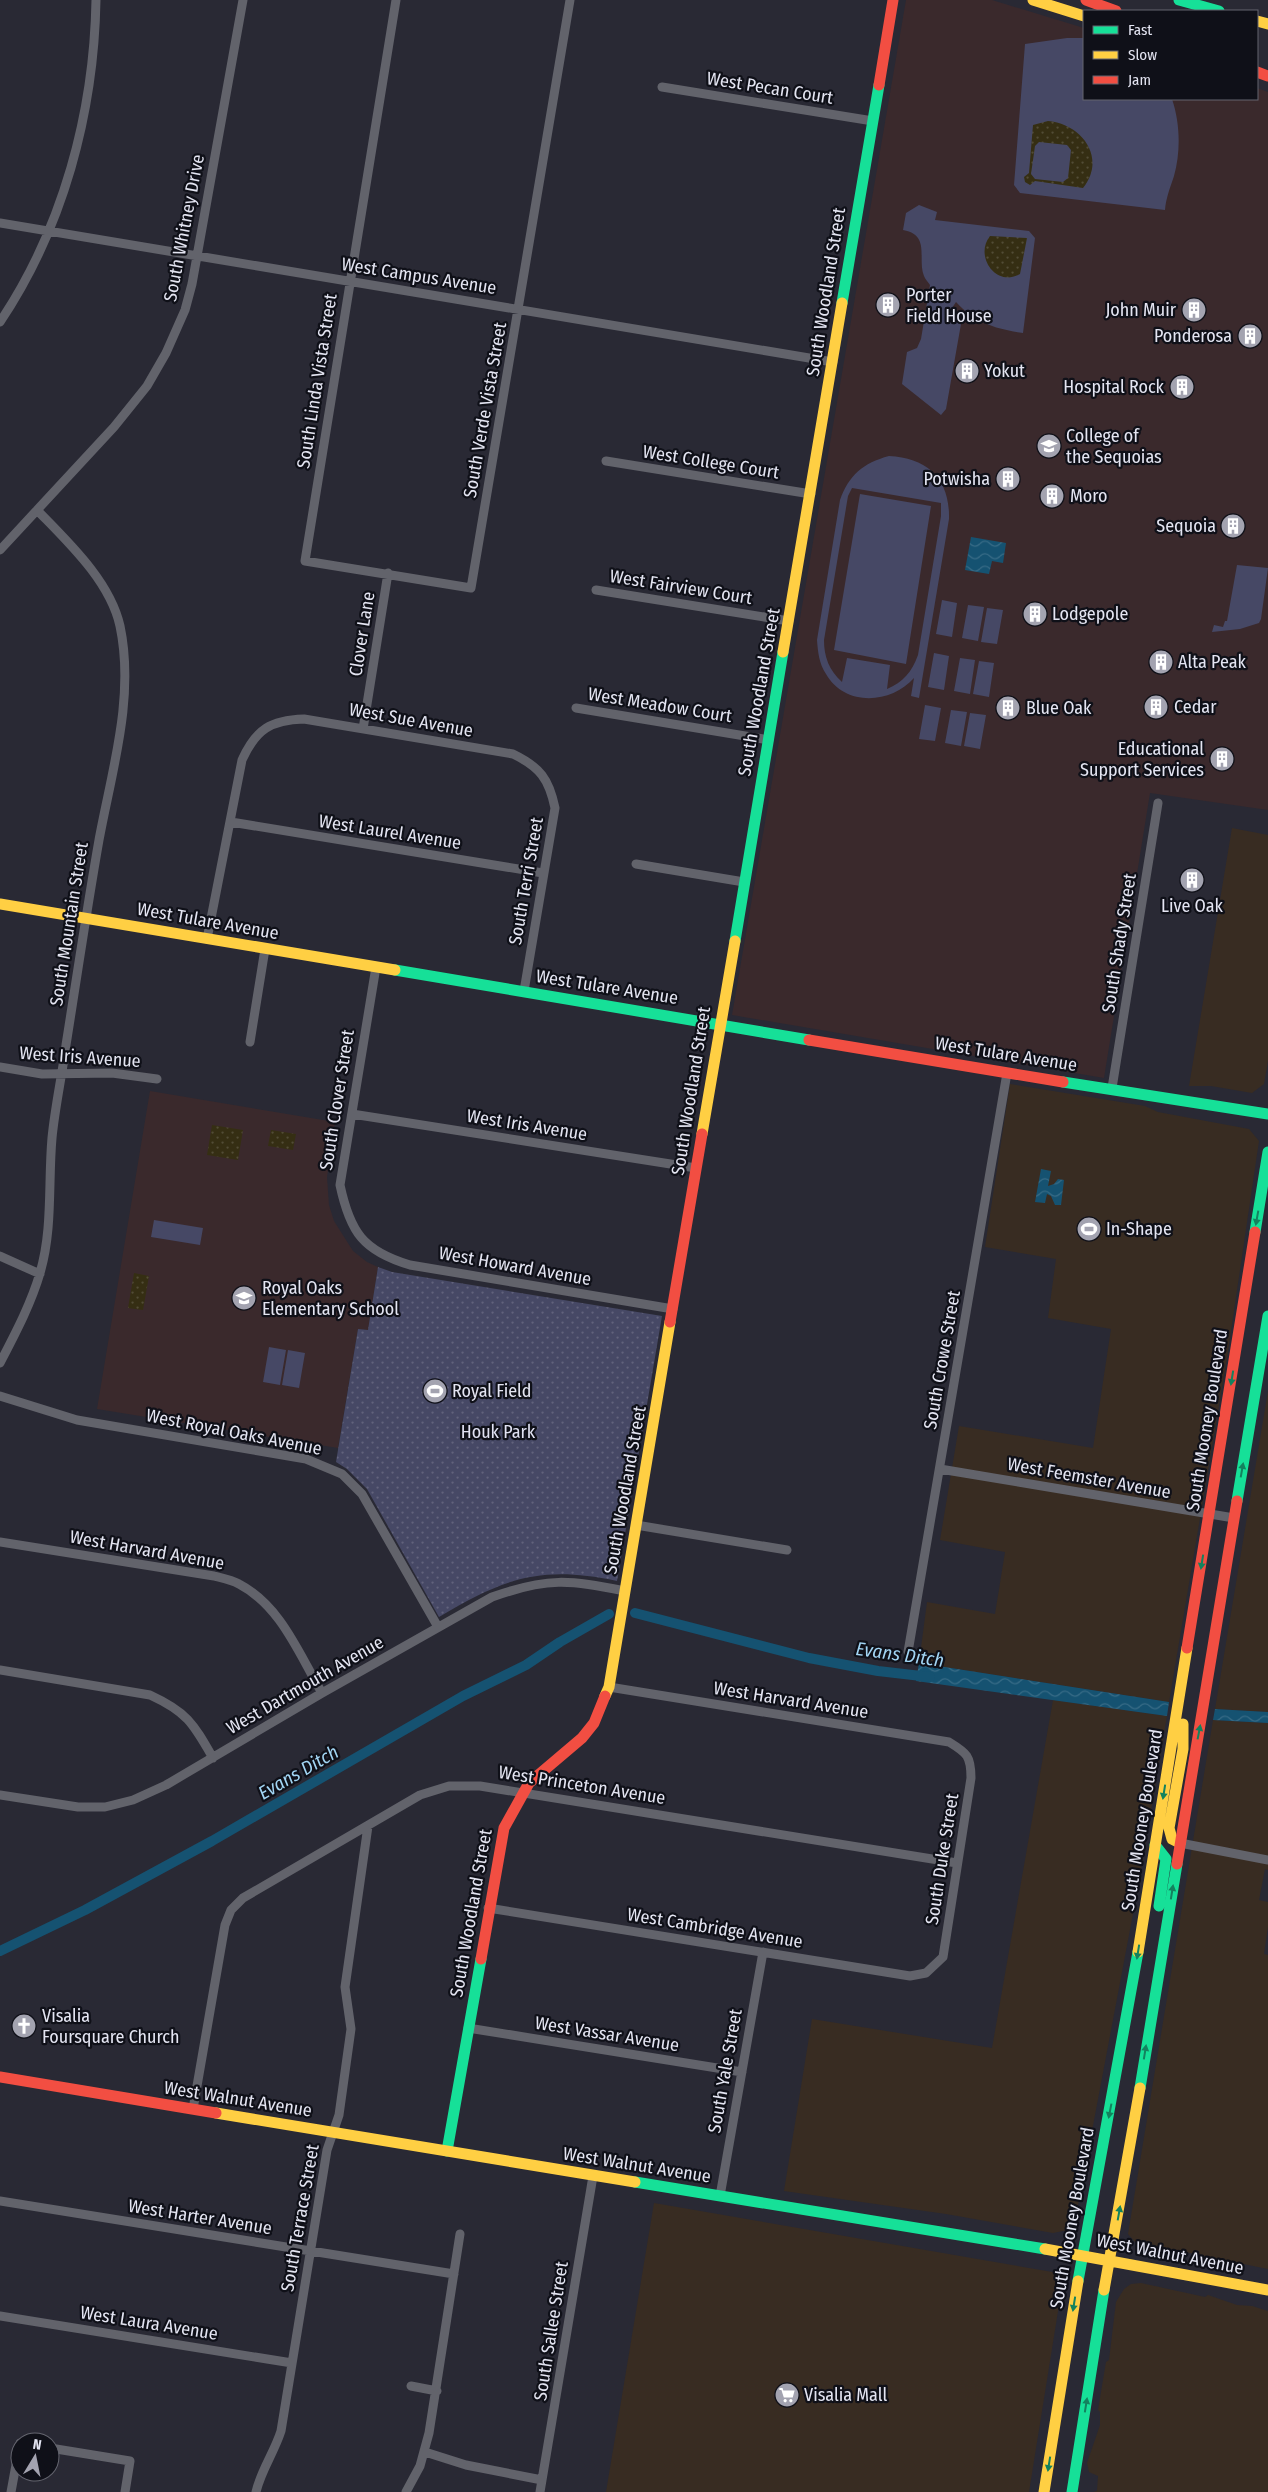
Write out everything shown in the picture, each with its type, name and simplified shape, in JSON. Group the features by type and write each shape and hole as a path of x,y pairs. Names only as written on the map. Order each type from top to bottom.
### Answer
{"main road":[{"name":"South Woodland Street","path":"447,2152 488,1908 504,1828 523,1792 535,1776 582,1738 594,1723 609,1687 811,494 892,0"},
{"path":"1032,0 1083,16"},
{"path":"1086,0 1113,10"},
{"path":"1179,0 1215,10"},
{"name":"West Tulare Avenue","path":"0,904 1007,1073 1268,1114"},
{"name":"South Mooney Boulevard","path":"1044,2492 1083,2256 1122,2050 1268,1152"},
{"path":"1072,2492 1268,1316"},
{"path":"1180,1843 1172,1839 1169,1834 1182,1749 1186,1660"},
{"path":"1153,2009 1151,1960 1166,1859 1165,1855 1155,1845"},
{"name":"West Walnut Avenue","path":"0,2077 1083,2256 1268,2290"}],"street":[{"path":"0,322 12,304 49,230 74,158 86,108 94,46 96,0"},
{"name":"South Whitney Drive","path":"0,550 114,427 147,386 166,352 185,310 198,256 243,0"},
{"name":"South Linda Vista Street","path":"388,573 305,561 396,0"},
{"name":"South Verde Vista Street","path":"388,573 471,588 570,0"},
{"name":"West Pecan Court","path":"662,86 873,121"},
{"name":"West Campus Avenue","path":"0,223 833,362"},
{"name":"West College Court","path":"606,461 811,494"},
{"name":"South Mountain Street","path":"0,1363 19,1328 40,1274 49,1217 52,1138 85,918 124,704 124,666 120,624 103,587 82,556 37,510"},
{"name":"Clover Lane","path":"363,729 388,573"},
{"name":"West Fairview Court","path":"596,590 789,622"},
{"name":"West Meadow Court","path":"576,708 769,740"},
{"name":"West Sue Avenue","path":"231,822 242,760 250,741 265,728 288,720 304,719 513,754 531,763 544,777"},
{"name":"South Terri Street","path":"524,991 555,808 550,787 544,777"},
{"name":"South Shady Street","path":"1112,1088 1158,803"},
{"path":"207,939 231,822"},
{"name":"West Laurel Avenue","path":"231,822 544,873"},
{"path":"636,864 744,882"},
{"path":"250,1042 265,948"},
{"name":"South Clover Street","path":"359,1236 346,1214 340,1185 376,967"},
{"name":"West Iris Avenue","path":"0,1067 62,1075 112,1073 157,1079"},
{"name":"South Crowe Street","path":"908,1652 1007,1073"},
{"name":"West Iris Avenue","path":"352,1114 696,1168"},
{"name":"West Howard Avenue","path":"359,1236 388,1258 410,1265 673,1309"},
{"path":"0,1256 40,1274"},
{"name":"West Royal Oaks Avenue","path":"0,1396 77,1420 306,1459 334,1470 348,1478 362,1494 438,1627"},
{"name":"West Feemster Avenue","path":"940,1469 1234,1518"},
{"path":"636,1526 787,1550"},
{"name":"West Harvard Avenue","path":"0,1542 214,1576 239,1584 260,1598 277,1615 322,1693"},
{"name":"West Dartmouth Avenue","path":"0,1794 78,1807 106,1807 141,1796 213,1758 322,1693 492,1597 540,1583 576,1582 625,1591"},
{"path":"0,1670 150,1696 172,1705 192,1721 213,1758"},
{"name":"West Harvard Avenue","path":"609,1687 948,1742 966,1752"},
{"name":"South Duke Street","path":"934,1968 943,1957 971,1778 971,1765 966,1752"},
{"name":"West Princeton Avenue","path":"193,2109 225,1925 231,1910 244,1898 420,1795 449,1786 480,1786 957,1863"},
{"name":"South Terrace Street","path":"256,2492 259,2480 275,2451 281,2431 327,2150 339,2115 351,2029 346,1987 368,1826"},
{"path":"1180,1843 1268,1860"},
{"name":"West Cambridge Avenue","path":"488,1908 910,1976 926,1974 934,1968"},
{"name":"South Yale Street","path":"720,2196 763,1952"},
{"name":"West Vassar Avenue","path":"468,2028 742,2072"},
{"name":"South Sallee Street","path":"540,2492 593,2176"},
{"name":"West Harter Avenue","path":"0,2201 454,2274"},
{"path":"406,2492 425,2452 437,2391 460,2234"},
{"name":"West Laura Avenue","path":"0,2316 292,2363"},
{"path":"411,2386 437,2391"},
{"path":"60,2450 130,2462 125,2492"},
{"path":"425,2452 466,2466 542,2480"}],"shaded area":[{"name":"College of the Sequoias","path":"906,0 992,0 1083,28 1083,100 1258,100 1258,88 1268,92 1268,810 1150,793 1104,1078 732,1015"},
{"path":"1232,828 1268,835 1268,1061 1264,1084 1252,1093 1211,1086 1189,1086"},
{"path":"1010,1084 1145,1106 1158,1112 1249,1129 1259,1141 1227,1358 1169,1702 919,1663 927,1602 995,1614 1005,1552 940,1540 959,1426 1093,1448 1111,1329 1048,1318 1056,1259 985,1247"},
{"name":"Royal Oaks Elementary School","path":"150,1091 335,1122 327,1177 329,1205 334,1221 353,1251 367,1262 378,1267 368,1330 358,1329 338,1448 97,1409"},
{"path":"1268,1391 1268,1712 1215,1709"},
{"path":"1053,1700 1167,1716 1139,1882 1075,2221 1068,2230 1053,2233 946,2214 784,2191 812,2019 992,2048"},
{"path":"1213,1720 1268,1723 1268,1870 1265,1869 1259,1900 1268,1902 1268,1927 1264,1954 1268,1955 1268,2269 1135,2242 1128,2234"},
{"path":"654,2203 1064,2274 1029,2492 606,2492"},
{"path":"1141,2283 1205,2297 1208,2295 1237,2305 1252,2306 1268,2311 1268,2492 1093,2492 1097,2491 1098,2476 1089,2472 1087,2463 1100,2425 1100,2412 1098,2410 1106,2362 1109,2360 1116,2302 1124,2289 1131,2284"}],"green space":[{"path":"1067,38 1083,38 1083,100 1172,100 1178,127 1179,147 1165,210 1020,193 1014,185 1025,44"},
{"path":"919,205 937,212 935,220 1029,231 1035,238 1023,333 986,324 971,315 956,302 950,311 959,316 961,324 946,409 941,415 902,384 907,352 917,348 921,339 930,285 924,277 922,269 920,242 912,233 903,230 906,213"},
{"path":"889,456 903,458 925,466 941,482 946,493 948,505 949,519 919,698 911,696 914,678 904,687 881,697 856,697 834,685 826,674 818,654 817,640 840,500 848,484 858,471 864,466","holes":["852,488 941,503 941,516 918,655 913,666 902,680 887,689 890,665 847,658 842,682 828,663 824,640 848,496"]},
{"path":"860,494 931,506 906,664 834,650"},
{"path":"1237,565 1268,568 1261,619 1259,623 1240,629 1212,632 1214,625 1223,627 1225,621 1227,621"},
{"path":"942,600 957,603 952,637 936,634"},
{"path":"968,605 984,607 978,641 962,638"},
{"path":"987,608 1003,610 997,644 981,642"},
{"path":"934,653 949,656 944,690 928,687"},
{"path":"960,658 975,660 970,694 954,691"},
{"path":"979,661 994,663 989,697 973,694"},
{"path":"925,705 941,708 935,741 919,739"},
{"path":"951,710 967,712 961,746 945,743"},
{"path":"970,713 986,715 980,749 964,746"},
{"path":"154,1220 203,1228 200,1245 151,1237"},
{"name":"Houk Park","path":"378,1267 392,1272 662,1316 617,1581 566,1574 524,1578 484,1593 439,1617 367,1489 347,1469 336,1462 358,1329 368,1330"},
{"path":"269,1347 286,1350 280,1385 263,1382"},
{"path":"288,1350 305,1353 299,1388 282,1385"}],"sand":[{"path":"1048,121 1060,124 1071,129 1087,144 1091,154 1092,165 1090,177 1083,188 1035,181 1030,185 1025,182 1024,177 1029,173 1033,125","holes":["1039,142 1067,145 1071,150 1068,178 1063,182 1035,179 1031,174 1035,146"]},
{"path":"990,236 1027,238 1020,274 1003,277 990,268 986,261 985,252"},
{"path":"212,1125 243,1130 238,1160 207,1155"},
{"path":"271,1130 296,1134 293,1150 268,1146"},
{"path":"134,1273 149,1276 143,1310 128,1308"}],"water":[{"path":"971,537 1006,543 1003,563 992,561 989,574 965,570"},
{"path":"1041,1169 1051,1171 1048,1186 1054,1184 1058,1179 1064,1180 1061,1205 1055,1205 1051,1196 1047,1194 1045,1203 1035,1202"},
{"path":"919,1663 1169,1702 1167,1716 916,1681"},
{"path":"1215,1709 1268,1712 1268,1723 1213,1720"}],"waterway":[{"name":"Evans Ditch","path":"635,1613 809,1658 878,1671 930,1677"},
{"name":"Evans Ditch","path":"0,1951 85,1910 212,1841 463,1696 526,1665 560,1642 609,1614"}],"traffic: fast":[{"path":"1179,0 1215,10"},
{"path":"842,303 879,85"},
{"path":"735,941 783,652"},
{"path":"395,970 809,1040"},
{"path":"1063,1082 1268,1114"},
{"path":"1255,1232 1268,1152"},
{"path":"1237,1501 1268,1316"},
{"path":"1155,1845 1166,1859 1159,1906"},
{"path":"1140,2088 1177,1864"},
{"path":"1078,2281 1138,1952"},
{"path":"447,2151 481,1959"},
{"path":"635,2182 1045,2249"},
{"path":"1072,2492 1104,2290"}],"traffic: slow":[{"path":"1033,0 1083,16"},
{"path":"1258,21 1268,24"},
{"path":"783,652 842,303"},
{"path":"0,904 395,970"},
{"path":"702,1134 735,941"},
{"path":"605,1696 609,1687 670,1322"},
{"path":"1138,1952 1187,1648"},
{"path":"1180,1843 1172,1839 1169,1828 1183,1749 1183,1724"},
{"path":"1104,2290 1140,2088"},
{"path":"216,2113 635,2182"},
{"path":"1045,2249 1268,2290"},
{"path":"1044,2492 1078,2281"}],"traffic: jam":[{"path":"879,85 893,0"},
{"path":"1086,0 1113,10"},
{"path":"1258,72 1268,76"},
{"path":"809,1040 1063,1082"},
{"path":"670,1322 702,1134"},
{"path":"1187,1648 1255,1232"},
{"path":"1177,1864 1237,1501"},
{"path":"481,1959 504,1828 529,1783 582,1738 594,1723 605,1696"},
{"path":"0,2077 216,2113"}],"place":[{"name":"Porter Field House","path":"888,305"},
{"name":"John Muir","path":"1194,310"},
{"name":"Ponderosa","path":"1250,336"},
{"name":"Yokut","path":"967,371"},
{"name":"Hospital Rock","path":"1182,387"},
{"name":"College of the Sequoias","path":"1049,446"},
{"name":"Potwisha","path":"1008,479"},
{"name":"Moro","path":"1052,496"},
{"name":"Sequoia","path":"1233,526"},
{"name":"Lodgepole","path":"1035,614"},
{"name":"Alta Peak","path":"1161,662"},
{"name":"Cedar","path":"1156,707"},
{"name":"Blue Oak","path":"1008,708"},
{"name":"Educational Support Services","path":"1222,759"},
{"name":"Live Oak","path":"1192,880"},
{"name":"In-Shape","path":"1089,1229"},
{"name":"Royal Oaks Elementary School","path":"244,1298"},
{"name":"Royal Field","path":"435,1391"},
{"name":"Visalia Foursquare Church","path":"24,2026"},
{"name":"Visalia Mall","path":"787,2395"}]}
